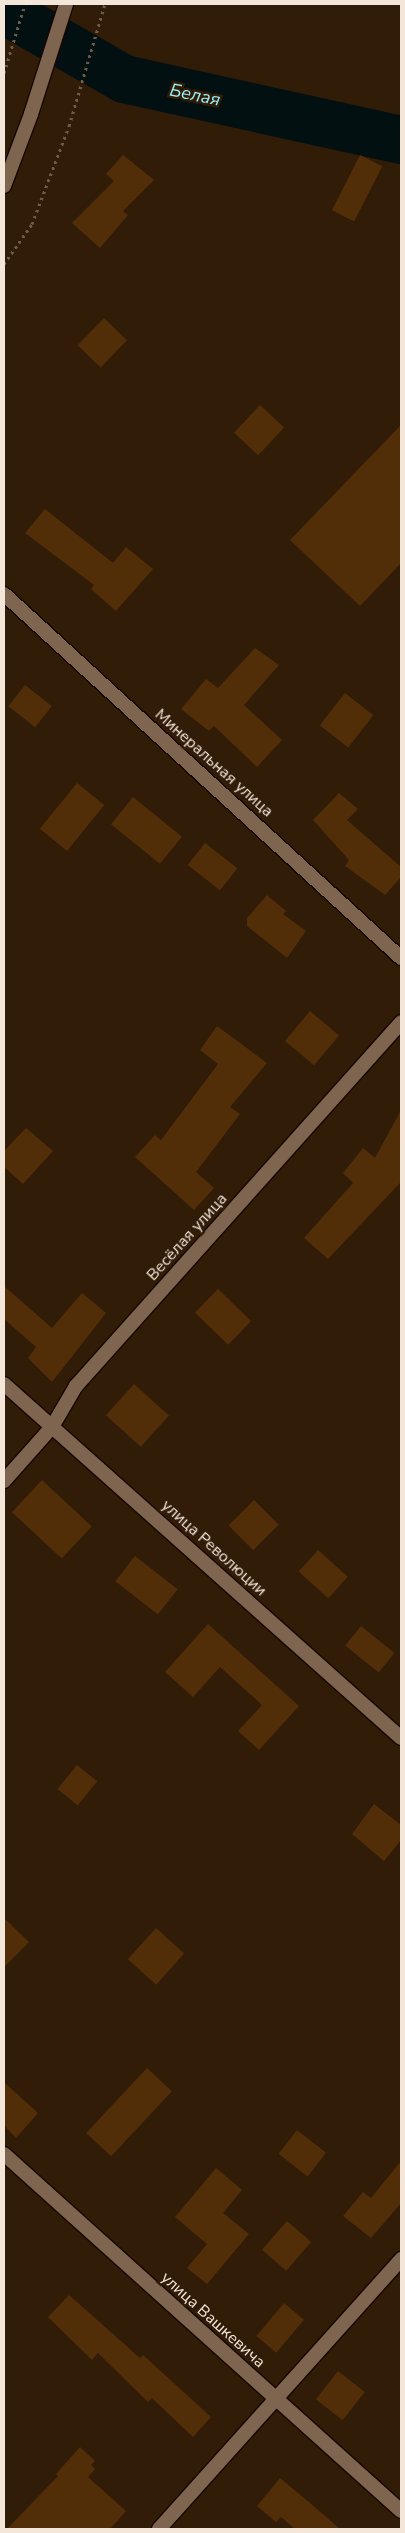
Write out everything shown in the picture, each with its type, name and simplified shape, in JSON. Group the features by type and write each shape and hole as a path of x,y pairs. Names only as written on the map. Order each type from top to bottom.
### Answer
{"street":[{"path":"4,186 31,114 66,4"},
{"name":"Минеральная улица","path":"4,594 401,958"},
{"name":"Весёлая улица","path":"4,1481 52,1428 76,1386 401,1022"},
{"name":"улица Революции","path":"4,1384 401,1738"},
{"name":"улица Вашкевича","path":"4,2154 275,2400 401,2511"},
{"path":"159,2529 401,2259"}],"path":[{"path":"4,73 24,4"},
{"path":"4,264 32,224 69,126 105,4"}],"building":[{"path":"123,155 154,180 123,211 128,215 100,248 72,223 114,181 106,174"},
{"path":"360,155 382,166 354,222 332,210"},
{"path":"104,318 127,340 101,368 78,345"},
{"path":"260,405 284,428 258,455 234,433"},
{"path":"401,425 401,563 360,606 290,540"},
{"path":"45,509 113,563 126,547 153,569 116,611 91,589 94,585 25,533"},
{"path":"255,648 279,665 244,705 282,740 257,767 214,726 209,731 181,709 206,679 218,688"},
{"path":"25,685 52,706 35,727 8,706"},
{"path":"345,693 373,715 348,747 320,725"},
{"path":"77,783 104,805 67,851 40,829"},
{"path":"339,793 358,809 347,820 401,867 401,877 385,895 345,866 349,860 313,820"},
{"path":"133,797 182,837 160,864 111,824"},
{"path":"205,843 237,868 220,890 188,865"},
{"path":"267,895 286,911 283,914 306,931 287,958 247,926 247,918"},
{"path":"310,1011 339,1035 314,1065 285,1041"},
{"path":"217,1026 267,1063 230,1107 240,1114 196,1172 214,1188 194,1210 135,1157 155,1135 161,1140 218,1064 200,1050"},
{"path":"401,1110 401,1182 328,1259 304,1238 353,1183 343,1173 363,1148 375,1158"},
{"path":"26,1128 53,1151 23,1184 4,1167 4,1151"},
{"path":"4,1286 52,1328 82,1293 106,1313 52,1382 28,1358 36,1347 4,1319"},
{"path":"218,1289 251,1321 228,1345 195,1313"},
{"path":"134,1384 169,1415 141,1447 106,1415"},
{"path":"42,1480 92,1526 62,1559 12,1512"},
{"path":"254,1500 279,1525 253,1550 229,1525"},
{"path":"318,1550 348,1577 328,1598 299,1572"},
{"path":"135,1556 178,1589 158,1614 115,1581"},
{"path":"208,1624 299,1706 259,1750 238,1731 262,1705 220,1667 193,1697 165,1672"},
{"path":"361,1626 394,1653 379,1672 345,1645"},
{"path":"77,1765 97,1781 78,1805 57,1789"},
{"path":"374,1804 401,1825 401,1840 384,1861 352,1834"},
{"path":"4,1918 29,1942 4,1967"},
{"path":"156,1928 184,1953 156,1985 128,1959"},
{"path":"147,2068 172,2091 111,2156 86,2133"},
{"path":"4,2082 38,2113 16,2138 4,2125"},
{"path":"297,2130 326,2153 308,2176 279,2154"},
{"path":"401,2161 401,2203 371,2238 343,2216 363,2192 371,2198"},
{"path":"216,2168 242,2190 223,2213 249,2234 207,2284 187,2268 207,2244 175,2217"},
{"path":"287,2221 311,2242 286,2271 262,2250"},
{"path":"69,2295 140,2358 143,2355 211,2417 193,2437 152,2398 148,2402 98,2353 92,2360 48,2317"},
{"path":"284,2303 304,2320 276,2353 256,2336"},
{"path":"338,2371 365,2392 343,2420 316,2399"},
{"path":"80,2447 95,2461 91,2465 95,2469 88,2477 126,2511 110,2529 7,2529 58,2476 56,2474"},
{"path":"280,2478 340,2529 295,2529 281,2517 276,2522 257,2506"}],"waterway":[{"name":"Белая","path":"4,10 124,79 401,140"}]}
